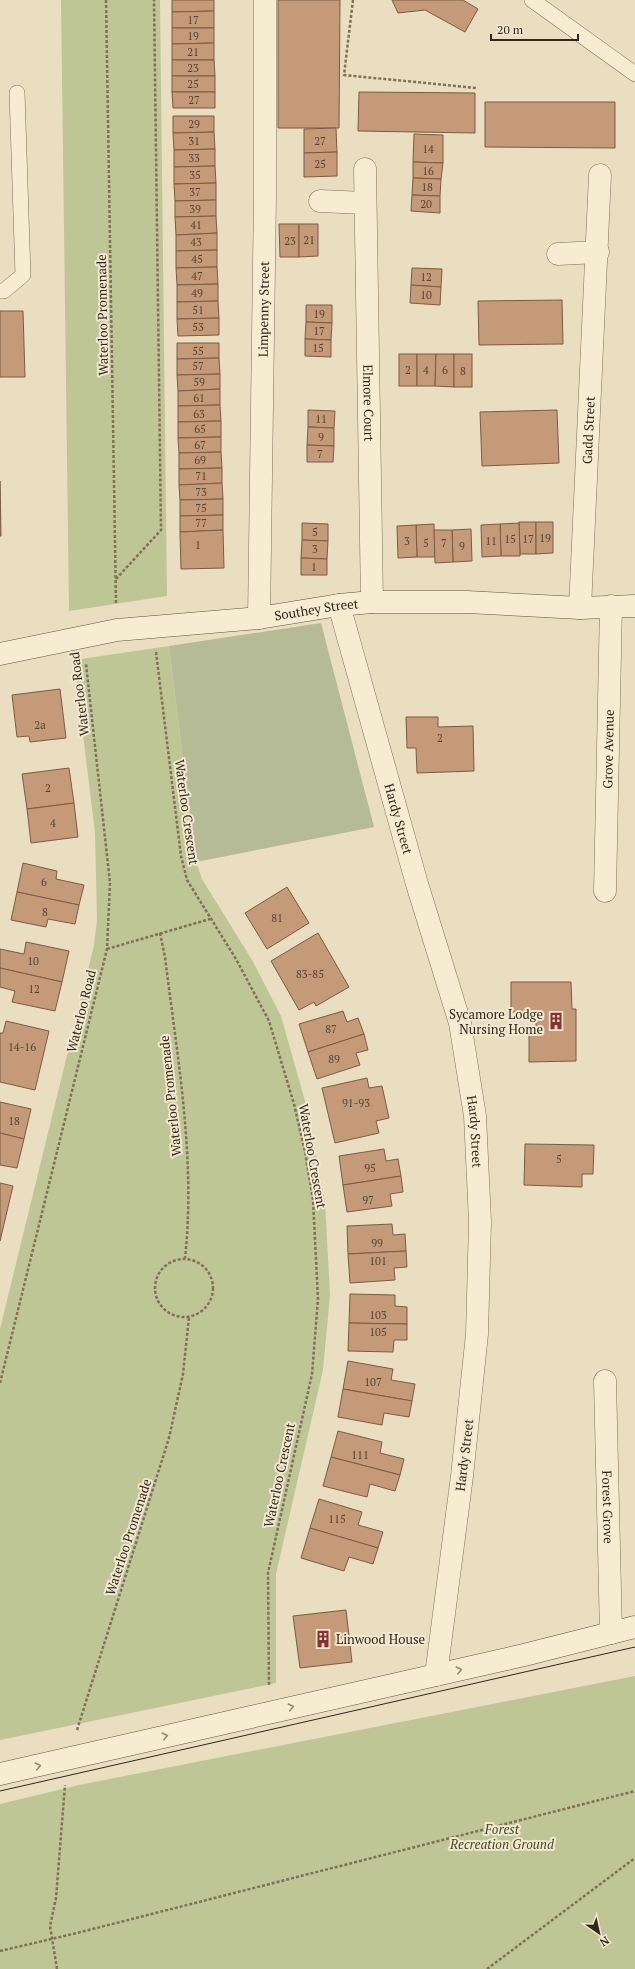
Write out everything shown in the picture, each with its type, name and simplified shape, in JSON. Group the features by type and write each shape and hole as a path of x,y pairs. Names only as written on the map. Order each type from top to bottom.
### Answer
{"street":[{"name":"Limpenny Street","path":"259,618 265,195 265,0"},
{"name":"Elmore Court","path":"365,169 364,203 372,602"},
{"name":"Gadd Street","path":"580,608 598,252 600,175"},
{"path":"320,201 364,203"},
{"path":"558,254 598,252"},
{"name":"Southey Street","path":"0,654 117,630 259,618 339,605 372,602 467,602 580,608 635,606"},
{"name":"Hardy Street","path":"339,605 416,884 460,1023 475,1116 480,1221 477,1334 462,1476 436,1675"},
{"name":"Grove Avenue","path":"605,891 611,606"},
{"name":"Forest Grove","path":"605,1381 611,1633"},
{"path":"0,1774 436,1675 635,1627"}],"lane":[{"path":"532,0 635,74"},
{"path":"0,292 4,291 23,275 17,93"}],"path":[{"name":"Waterloo Promenade","path":"106,0 117,630"},
{"path":"116,580 160,530 154,0"},
{"path":"352,0 344,75 476,88"},
{"name":"Waterloo Crescent","path":"152,626 182,856 187,880 236,959 269,1021 294,1104 313,1200 318,1299 312,1374 268,1573 269,1712"},
{"name":"Waterloo Road","path":"0,1383 107,949 110,883 82,637"},
{"path":"107,949 210,919"},
{"name":"Waterloo Promenade","path":"160,933 165,956 187,1147 188,1237 185,1258"},
{"path":"185,1258 198,1261 208,1269 213,1281 213,1294 207,1306 197,1314 189,1317 170,1314 158,1303 154,1287 158,1272 170,1261 185,1258"},
{"name":"Waterloo Promenade","path":"57,1969 50,1926 56,1898 68,1759 169,1438 183,1374 189,1317"},
{"path":"0,1951 635,1791"},
{"path":"487,1969 635,1858"}],"green space":[{"path":"61,0 160,0 167,596 69,611"},
{"path":"321,623 374,827 196,862 169,646"},
{"path":"169,646 196,862 202,879 252,960 281,1016 305,1101 325,1202 330,1295 323,1370 276,1574 276,1683 0,1740 0,1329 94,945 97,920 95,833 74,660"},
{"name":"Forest Recreation Ground","path":"635,1676 635,1969 0,1969 0,1804 79,1785"}],"building":[{"path":"172,0 214,0 214,11 172,12"},
{"path":"278,0 340,0 339,128 278,128"},
{"path":"392,0 463,0 478,9 465,32 425,10 398,13"},
{"path":"214,11 214,28 172,28 172,12"},
{"path":"172,28 214,28 214,43 172,44"},
{"path":"214,43 214,60 172,60 172,44"},
{"path":"172,60 214,60 215,76 172,76"},
{"path":"172,76 215,76 215,92 172,92"},
{"path":"172,92 215,92 215,108 173,108"},
{"path":"359,92 475,93 475,133 358,131"},
{"path":"485,102 615,102 615,148 485,147"},
{"path":"173,116 214,116 214,132 173,133"},
{"path":"336,128 337,152 304,153 304,129"},
{"path":"214,132 215,149 174,150 173,133"},
{"path":"414,134 443,135 443,163 413,162"},
{"path":"215,149 215,166 174,167 174,150"},
{"path":"337,152 337,176 304,177 304,153"},
{"path":"413,162 443,163 441,179 413,178"},
{"path":"215,166 216,183 174,184 174,167"},
{"path":"413,178 441,179 440,196 412,195"},
{"path":"216,183 216,200 175,201 174,184"},
{"path":"412,195 440,196 440,213 411,211"},
{"path":"216,200 216,216 175,217 175,201"},
{"path":"216,216 217,233 176,235 175,217"},
{"path":"279,224 299,224 299,257 280,257"},
{"path":"299,224 318,224 318,256 299,257"},
{"path":"217,233 217,250 176,251 176,235"},
{"path":"217,250 217,267 176,268 176,251"},
{"path":"217,267 218,284 177,285 176,268"},
{"path":"412,268 442,269 441,287 411,285"},
{"path":"218,284 218,301 177,302 177,285"},
{"path":"411,285 441,287 440,305 410,303"},
{"path":"562,300 563,344 479,345 478,301"},
{"path":"218,301 219,318 177,319 177,302"},
{"path":"306,305 332,305 332,323 306,322"},
{"path":"0,311 23,311 25,377 0,377"},
{"path":"219,318 219,335 178,336 177,319"},
{"path":"306,322 332,323 331,340 305,339"},
{"path":"305,339 331,340 331,357 305,356"},
{"path":"177,343 219,343 219,358 177,359"},
{"path":"399,354 417,354 417,386 399,386"},
{"path":"417,354 436,354 435,386 417,386"},
{"path":"436,354 454,354 454,387 435,386"},
{"path":"454,354 472,354 472,387 454,387"},
{"path":"219,358 220,374 177,375 177,359"},
{"path":"220,374 220,389 178,391 177,375"},
{"path":"220,389 220,405 178,406 178,391"},
{"path":"220,405 221,421 178,422 178,406"},
{"path":"308,410 335,411 334,428 308,427"},
{"path":"557,410 559,463 482,466 480,412"},
{"path":"221,421 221,437 178,438 178,422"},
{"path":"308,427 334,428 334,446 307,445"},
{"path":"221,437 221,452 179,453 178,438"},
{"path":"307,445 334,446 333,462 307,462"},
{"path":"221,452 222,468 179,469 179,453"},
{"path":"222,468 222,483 179,485 179,469"},
{"path":"0,481 1,536 0,536"},
{"path":"222,483 223,499 180,500 179,485"},
{"path":"223,499 223,515 180,516 180,500"},
{"path":"223,515 223,530 180,532 180,516"},
{"path":"519,522 536,522 536,554 520,554"},
{"path":"536,522 553,522 553,553 536,554"},
{"path":"302,523 328,524 328,541 302,540"},
{"path":"519,523 520,556 501,556 500,524"},
{"path":"434,524 435,557 417,557 416,525"},
{"path":"500,524 501,556 482,557 481,525"},
{"path":"416,525 417,557 398,558 397,526"},
{"path":"471,529 472,561 453,562 452,530"},
{"path":"223,530 224,568 181,569 180,532"},
{"path":"434,530 452,530 453,562 435,563"},
{"path":"302,540 328,541 327,559 301,558"},
{"path":"301,558 327,559 327,575 301,575"},
{"path":"60,689 66,738 30,742 29,736 17,737 12,695"},
{"path":"406,717 438,717 438,727 473,726 474,771 417,773 416,748 407,748"},
{"path":"69,768 74,803 27,809 22,774"},
{"path":"74,803 78,837 31,843 27,809"},
{"path":"23,863 57,871 56,879 84,885 79,905 17,892"},
{"path":"287,887 309,923 267,949 245,913"},
{"path":"17,892 79,905 75,924 48,919 46,927 11,920"},
{"path":"318,933 349,987 316,1006 314,1002 299,1010 271,961"},
{"path":"26,942 69,951 62,982 0,968 0,949 24,954"},
{"path":"0,968 62,982 55,1011 12,1002 15,991 0,987"},
{"name":"Sycamore Lodge Nursing Home","path":"511,982 571,982 572,1009 576,1009 576,1061 529,1062 529,1030 536,1030 536,1012 511,1012"},
{"path":"343,1011 347,1022 358,1018 364,1034 308,1052 299,1024"},
{"path":"6,1021 49,1031 35,1090 0,1082 0,1033 3,1033"},
{"path":"364,1034 368,1050 356,1053 360,1065 317,1079 308,1052"},
{"path":"367,1078 369,1088 382,1086 389,1118 376,1121 379,1133 335,1143 322,1088"},
{"path":"0,1102 31,1109 24,1139 0,1133"},
{"path":"0,1133 24,1139 17,1168 0,1165"},
{"path":"525,1144 594,1145 593,1174 582,1174 582,1187 524,1185"},
{"path":"384,1149 386,1161 398,1159 401,1176 343,1185 339,1156"},
{"path":"401,1176 403,1192 390,1194 392,1206 347,1212 343,1185"},
{"path":"0,1183 13,1186 0,1241"},
{"path":"392,1224 393,1235 405,1234 406,1251 348,1254 347,1226"},
{"path":"406,1251 407,1267 394,1268 395,1280 350,1283 348,1254"},
{"path":"350,1294 395,1295 395,1306 407,1307 407,1324 349,1323"},
{"path":"349,1323 407,1324 407,1340 394,1340 393,1352 348,1351"},
{"path":"348,1361 393,1369 391,1380 415,1384 412,1401 343,1389"},
{"path":"343,1389 412,1401 409,1417 384,1413 382,1425 338,1417"},
{"path":"338,1431 382,1442 380,1453 404,1459 400,1475 331,1457"},
{"path":"331,1457 400,1475 395,1491 370,1484 367,1497 323,1486"},
{"path":"319,1499 362,1512 358,1525 383,1532 378,1548 310,1528"},
{"path":"310,1528 378,1548 373,1564 349,1557 344,1571 301,1558"},
{"name":"Linwood House","path":"346,1610 352,1662 300,1668 293,1616"}],"tram line":[{"path":"0,1791 635,1647"}],"place":[{"name":"Sycamore Lodge Nursing Home","path":"556,1021"},
{"name":"Linwood House","path":"323,1639"}]}
